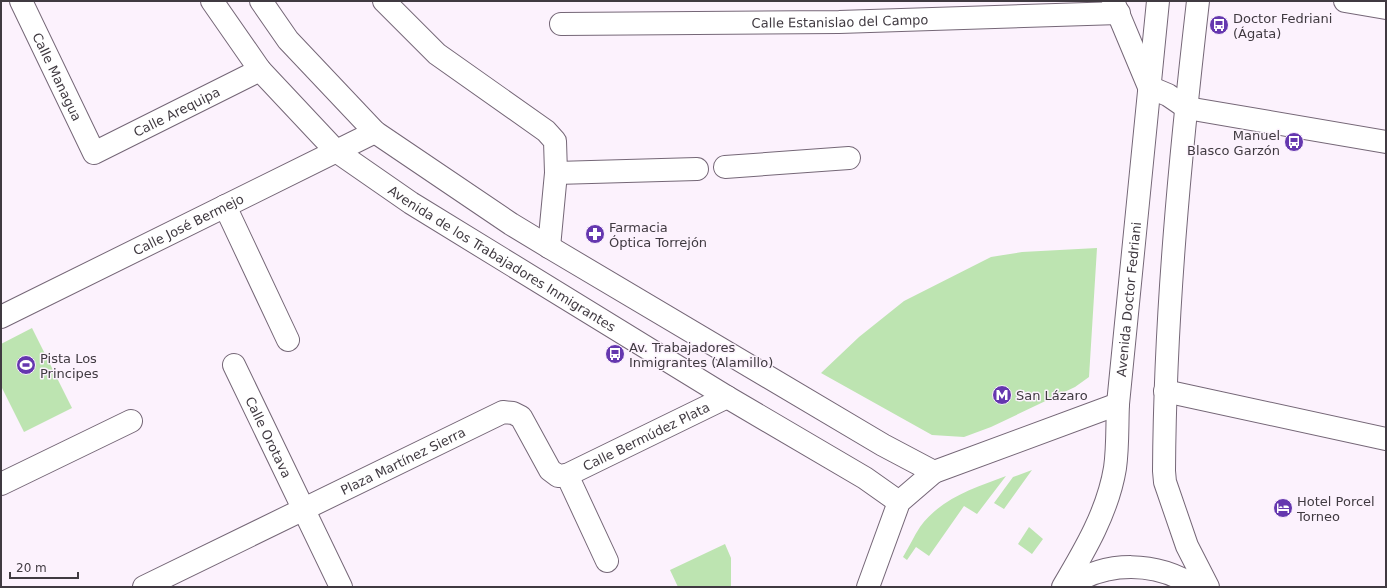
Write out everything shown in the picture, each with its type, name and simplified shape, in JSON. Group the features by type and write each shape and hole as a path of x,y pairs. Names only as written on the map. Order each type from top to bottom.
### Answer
{"street":[{"name":"Calle Managua","path":"21,1 94,153"},
{"name":"Avenida de los Trabajadores Inmigrantes","path":"212,1 260,70 336,151 411,203 726,397 865,478 899,502"},
{"path":"261,1 288,40 376,132 511,224 876,441 934,472"},
{"path":"384,1 437,54 546,131 555,141 556,173 549,247"},
{"name":"Avenida Doctor Fedriani","path":"1062,587 1087,546 1103,511 1115,463 1118,404 1158,1"},
{"path":"1198,1 1181,164 1165,391 1165,482 1187,546 1208,587"},
{"path":"1345,1 1386,8"},
{"path":"1116,7 1149,87 1168,95 1186,108 1386,142"},
{"name":"Calle Estanislao del Campo","path":"561,24 839,22 1116,7"},
{"name":"Calle Arequipa","path":"94,153 260,70"},
{"name":"Calle José Bermejo","path":"1,317 376,132"},
{"path":"725,167 850,158"},
{"path":"556,173 697,169"},
{"path":"225,206 288,340"},
{"name":"Calle Orotava","path":"234,365 341,587"},
{"path":"1165,391 1386,439"},
{"name":"Calle Bermúdez Plata","path":"567,476 726,397"},
{"path":"868,587 899,502 934,472 1118,404"},
{"name":"Plaza Martínez Sierra","path":"144,587 503,412 513,413 521,417 550,470 558,476 567,476"},
{"path":"1,484 131,421"},
{"path":"567,476 607,560"},
{"path":"1067,587 1095,572 1122,567 1156,569 1175,575 1196,587"}],"green space":[{"path":"1097,248 1089,377 1075,387 991,427 964,437 932,435 821,373 859,337 904,301 991,257 1022,252"},
{"name":"Pista Los Principes","path":"32,328 72,408 24,432 1,386 1,344"},
{"path":"1032,470 1004,509 994,503 1013,477"},
{"path":"1006,476 977,514 964,506 929,556 916,547 907,560 903,557 920,527 938,508 959,495"},
{"path":"1029,527 1043,539 1032,554 1018,544"},
{"path":"725,544 731,558 731,587 678,587 670,570"}],"place":[{"name":"Doctor Fedriani (Ágata)","path":"1219,25"},
{"name":"Manuel Blasco Garzón","path":"1294,142"},
{"name":"Farmacia Óptica Torrejón","path":"595,234"},
{"name":"Av. Trabajadores Inmigrantes (Alamillo)","path":"615,354"},
{"name":"Pista Los Principes","path":"26,365"},
{"name":"San Lázaro","path":"1002,395"},
{"name":"Hotel Porcel Torneo","path":"1283,508"}]}
